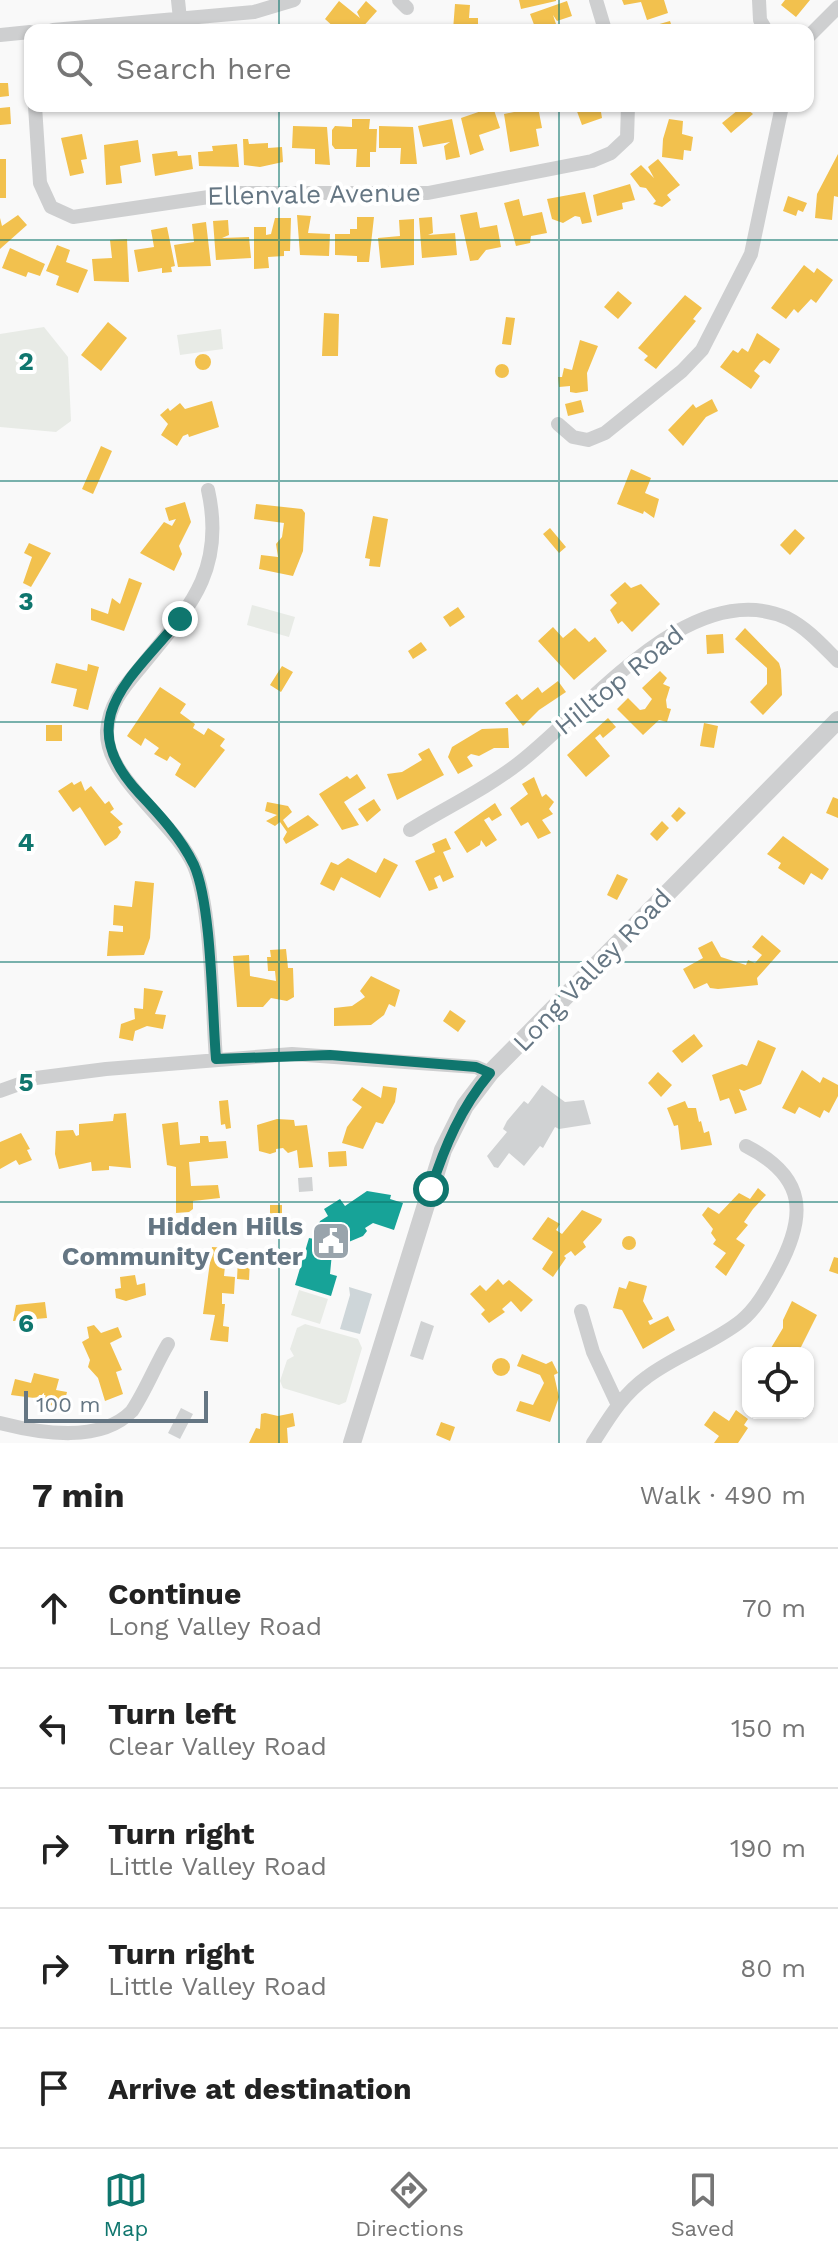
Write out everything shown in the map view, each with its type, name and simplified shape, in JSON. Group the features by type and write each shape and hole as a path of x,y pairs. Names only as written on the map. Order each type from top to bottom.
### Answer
{"street":[{"path":"178,0 180,19"},
{"path":"122,24 254,12 294,0"},
{"path":"596,0 603,24"},
{"path":"759,0 762,24"},
{"path":"814,31 838,7"},
{"path":"0,35 24,33"},
{"name":"Ellenvale Avenue","path":"35,112 40,183 51,207 73,217 236,193 428,193 592,161 611,153 627,138 628,112"},
{"path":"558,424 573,437 588,440 605,433 682,371 702,350 751,254 781,112"},
{"path":"208,490 215,545 208,569 180,619 118,695 107,730 113,760 184,847 196,872 202,898 216,1059"},
{"name":"Hilltop Road","path":"410,830 517,765 670,633 701,617 728,610 773,613 808,631 838,661"},
{"name":"Long Valley Road","path":"352,1443 443,1150 465,1106 490,1073 838,720"},
{"path":"0,1091 36,1078 216,1059 330,1055 476,1067 490,1073"},
{"path":"593,1443 617,1403 647,1377 744,1319 764,1296 793,1242 798,1217 795,1196 787,1175 773,1160 746,1146"},
{"path":"581,1311 593,1352 617,1403"},
{"path":"0,1423 65,1440 86,1441 104,1434 132,1411 168,1344"}],"shaded area":[{"path":"44,327 68,357 71,421 56,432 0,427 0,334"},
{"path":"221,329 223,349 180,355 177,335"},
{"path":"252,605 295,617 289,637 247,625"},
{"path":"349,1287 372,1294 360,1334 340,1329 350,1295"},
{"path":"299,1290 328,1299 320,1324 291,1315"},
{"path":"305,1324 358,1339 362,1348 346,1402 339,1405 283,1388 280,1381 287,1360 294,1356 290,1349 297,1328"}],"building: Homes":[{"path":"519,0 556,0 556,1 521,9"},
{"path":"622,0 664,0 668,13 647,20 641,2 624,5"},
{"path":"785,0 810,0 796,17 781,5"},
{"path":"339,1 360,18 357,12 366,1 377,11 365,24 330,24 325,19"},
{"path":"567,1 572,16 557,21 553,15 556,24 534,24 530,14"},
{"path":"455,4 470,5 469,18 478,18 478,24 453,24"},
{"path":"0,83 8,83 9,96 0,97"},
{"path":"10,107 11,124 0,125 0,108"},
{"path":"478,112 495,112 500,128 479,135 484,150 470,155 461,118"},
{"path":"539,112 542,128 536,129 539,146 510,152 504,114"},
{"path":"577,112 601,112 602,118 582,125"},
{"path":"736,112 753,114 731,133 722,123"},
{"path":"352,119 370,119 369,129 377,129 376,152 370,152 370,167 356,167 357,149 335,149 332,145 335,126 352,127"},
{"path":"452,119 460,157 446,160 444,146 450,142 423,147 418,126"},
{"path":"669,119 683,121 682,134 693,137 691,151 684,150 683,160 662,157"},
{"path":"293,126 327,127 330,165 315,164 315,149 292,148"},
{"path":"379,126 413,127 417,164 400,164 401,148 379,148"},
{"path":"82,134 87,159 81,160 84,173 70,176 61,138"},
{"path":"243,139 248,139 249,144 268,143 268,148 282,147 283,162 260,167 244,165"},
{"path":"138,140 141,162 120,166 122,183 106,185 104,145"},
{"path":"237,144 239,167 199,166 198,152 213,151 212,146"},
{"path":"177,151 178,156 191,155 193,169 155,176 152,154"},
{"path":"838,154 838,197 834,196 832,220 815,218 817,194"},
{"path":"0,159 6,159 6,198 0,198"},
{"path":"658,159 680,185 667,195 671,200 662,207 653,204 656,201 630,174 641,165 654,178 648,167"},
{"path":"630,184 635,200 622,203 623,209 597,216 593,195"},
{"path":"585,192 592,222 582,224 580,217 575,216 563,223 552,219 547,199"},
{"path":"788,196 807,203 803,212 798,210 796,216 783,211"},
{"path":"519,199 523,216 542,212 547,233 531,236 530,243 516,246 504,203"},
{"path":"477,212 480,228 497,225 501,247 486,250 478,260 470,261 460,215"},
{"path":"18,215 27,225 0,249 0,218 2,226"},
{"path":"297,215 311,216 308,233 330,234 329,256 300,255"},
{"path":"357,217 374,217 369,262 357,262 357,256 335,255 335,234 350,234 350,229 357,229"},
{"path":"432,217 433,233 428,235 455,233 457,255 422,258 419,218"},
{"path":"275,218 291,218 290,251 284,251 284,256 268,257 269,268 254,269 254,227 266,227 266,235 271,234"},
{"path":"414,219 414,265 381,268 378,238 400,236 399,220"},
{"path":"228,220 229,235 222,238 249,237 251,258 216,260 213,221"},
{"path":"206,222 211,266 178,267 174,245 194,242 192,224"},
{"path":"167,227 175,266 171,267 172,272 162,273 162,268 138,272 134,250 154,247 151,230"},
{"path":"127,239 129,282 94,281 92,259 112,258 110,240"},
{"path":"57,245 70,250 66,262 88,270 78,293 56,285 59,276 46,271"},
{"path":"10,248 45,264 40,276 28,272 26,277 2,268"},
{"path":"804,265 814,273 817,268 833,280 816,303 811,299 798,313 794,309 786,319 771,308"},
{"path":"618,291 632,303 618,319 604,307"},
{"path":"685,295 702,308 693,319 696,321 656,369 644,360 648,356 638,348"},
{"path":"324,313 339,314 338,356 322,356"},
{"path":"506,317 515,318 511,345 502,344"},
{"path":"108,322 127,338 101,371 81,355"},
{"path":"757,333 780,349 770,364 764,360 754,371 760,376 751,389 720,367 733,350 738,353 742,348 748,352"},
{"path":"580,340 598,346 587,373 588,391 576,393 570,392 570,386 559,387 558,377 562,377 564,368 572,370"},
{"path":"203,354 211,362 203,370 195,362"},
{"path":"502,364 509,371 502,378 495,371"},
{"path":"712,399 718,411 706,417 683,446 668,430 693,404 696,408"},
{"path":"581,400 584,412 568,416 565,404"},
{"path":"212,401 219,427 189,437 188,434 183,436 177,446 161,435 168,424 160,415 168,408 170,411 180,403 185,409"},
{"path":"101,446 112,451 93,494 82,489"},
{"path":"631,469 651,478 645,493 659,499 654,518 644,511 643,514 617,504"},
{"path":"185,502 191,522 179,546 182,554 174,571 140,553 164,522 172,526 176,519 169,521 165,508"},
{"path":"256,504 302,509 305,513 303,551 293,576 259,569 261,555 278,557 276,544 282,537 284,523 254,519"},
{"path":"373,516 388,519 380,567 369,566 370,559 365,558"},
{"path":"550,528 566,547 559,553 543,534"},
{"path":"795,529 805,538 790,555 780,545"},
{"path":"29,543 51,553 31,587 23,583 32,557 24,553"},
{"path":"129,578 142,583 124,631 91,620 91,608 108,614 112,598 120,604"},
{"path":"625,582 631,588 641,584 660,604 632,632 622,621 618,624 610,610 617,603 610,595"},
{"path":"458,607 465,617 450,627 443,617"},
{"path":"553,627 563,638 575,628 589,642 595,637 607,651 574,680 538,641"},
{"path":"745,628 779,663 781,670 782,695 763,715 750,702 767,684 767,668 735,639"},
{"path":"723,634 724,653 707,654 706,635"},
{"path":"421,642 427,650 413,659 408,651"},
{"path":"56,663 87,671 88,664 99,667 88,710 73,706 77,689 51,683"},
{"path":"282,666 293,672 281,692 270,685"},
{"path":"660,671 667,678 663,684 670,687 666,700 667,708 671,709 667,722 659,720 643,735 617,709 628,698 640,710 645,709 652,699 642,688"},
{"path":"558,681 566,692 539,710 523,726 505,703 517,694 522,700 538,687 542,693"},
{"path":"160,687 186,704 180,713 195,724 193,728 204,735 208,728 225,739 220,746 225,750 195,788 175,775 181,764 170,756 167,761 154,754 159,748 145,738 141,746 127,736"},
{"path":"608,718 616,727 603,738 600,734 595,738 610,756 586,777 567,755"},
{"path":"704,723 718,726 714,748 700,746"},
{"path":"46,725 62,725 62,741 46,741"},
{"path":"508,728 509,748 494,748 479,756 471,754 467,757 473,766 458,774 448,757 452,747 482,729"},
{"path":"429,748 444,775 397,800 387,774 402,772 422,760 418,754"},
{"path":"357,774 366,788 344,802 359,825 342,830 319,794 347,776 350,779"},
{"path":"534,777 542,797 546,794 554,802 549,809 553,814 542,820 551,833 538,839 528,822 521,826 510,808 528,794 522,784"},
{"path":"81,781 85,791 91,786 105,804 109,801 114,809 110,812 123,824 118,827 121,832 117,838 105,846 80,807 73,812 58,791 72,782 74,785"},
{"path":"833,797 838,799 838,818 826,813"},
{"path":"374,799 381,810 367,822 358,809"},
{"path":"267,802 288,806 292,812 283,820 288,828 308,815 319,825 286,844 283,839 287,832 280,822 275,826 266,821 277,815 265,811"},
{"path":"495,803 502,815 492,821 489,817 484,820 497,840 486,847 481,840 480,845 467,853 454,832"},
{"path":"679,807 686,813 677,822 671,816"},
{"path":"662,821 669,828 657,841 650,834"},
{"path":"783,836 829,869 822,880 811,873 804,885 778,868 781,863 767,854"},
{"path":"446,838 451,849 443,852 454,877 443,882 440,875 434,878 438,888 429,891 415,861 435,852 432,844"},
{"path":"348,858 376,873 384,858 398,865 380,898 341,877 334,891 320,884 331,862 338,865"},
{"path":"617,874 628,879 617,900 607,895"},
{"path":"135,881 154,883 150,938 144,955 107,956 109,931 123,932 123,926 113,925 114,905 132,907"},
{"path":"762,935 781,951 757,978 758,985 718,989 710,988 707,983 694,989 683,969 703,958 698,948 712,941 721,957 746,965 748,960 755,963 762,955 752,947"},
{"path":"286,949 288,968 293,968 294,997 287,1001 271,998 263,1007 237,1007 233,956 249,955 250,976 276,981 275,971 268,971 267,957 271,957 270,950"},
{"path":"371,976 400,990 395,1007 389,1004 384,1015 371,1025 334,1026 334,1008 352,1006 365,997 360,991"},
{"path":"144,988 163,991 155,1014 166,1015 163,1029 147,1026 135,1031 133,1041 119,1038 121,1024 135,1019 134,1008 143,1009"},
{"path":"450,1010 466,1021 458,1032 443,1021"},
{"path":"694,1034 703,1046 682,1063 672,1051"},
{"path":"758,1040 776,1048 761,1084 744,1091 739,1089 747,1110 735,1114 729,1098 720,1101 712,1075 742,1064 747,1066"},
{"path":"802,1070 820,1083 823,1077 838,1085 838,1096 829,1113 824,1110 820,1118 799,1107 795,1114 782,1108"},
{"path":"658,1072 672,1085 661,1097 648,1083"},
{"path":"383,1086 397,1088 395,1102 383,1124 376,1122 363,1149 342,1143 347,1127 362,1107 352,1100 362,1087 381,1098"},
{"path":"228,1100 231,1128 226,1129 225,1124 221,1125 219,1101"},
{"path":"685,1101 688,1108 696,1108 704,1133 709,1131 712,1145 681,1150 678,1125 674,1126 667,1108"},
{"path":"126,1113 131,1168 109,1166 109,1170 92,1171 91,1162 59,1169 55,1154 56,1131 73,1130 76,1136 79,1135 79,1124 113,1121 114,1114"},
{"path":"277,1119 294,1120 295,1126 307,1125 313,1167 299,1168 297,1150 288,1153 283,1148 276,1149 270,1154 259,1151 257,1125"},
{"path":"178,1122 180,1145 200,1143 200,1136 208,1136 209,1142 226,1141 228,1158 189,1162 191,1186 218,1185 220,1198 193,1201 193,1209 189,1212 176,1213 176,1167 167,1165 162,1124"},
{"path":"21,1133 32,1160 19,1165 16,1160 0,1169 0,1142"},
{"path":"346,1151 347,1166 329,1167 328,1152"},
{"path":"758,1188 766,1195 744,1222 748,1225 736,1239 745,1245 726,1276 715,1267 726,1253 713,1244 716,1240 711,1233 713,1229 702,1215 708,1207 719,1214 739,1193 750,1199"},
{"path":"270,1205 282,1205 282,1220 270,1220"},
{"path":"582,1210 602,1219 601,1222 583,1242 586,1247 575,1256 571,1251 564,1256 566,1258 553,1277 542,1269 553,1252 532,1239 548,1217 560,1224 556,1230 562,1234"},
{"path":"629,1236 636,1243 629,1250 622,1243"},
{"path":"212,1247 231,1248 230,1267 225,1266 224,1276 235,1277 234,1294 222,1293 222,1304 225,1304 223,1326 229,1327 228,1342 210,1340 215,1315 203,1314"},
{"path":"834,1257 838,1258 838,1274 829,1271"},
{"path":"238,1259 250,1260 249,1280 237,1279"},
{"path":"135,1275 137,1285 145,1283 146,1295 126,1301 116,1298 115,1289 121,1288 120,1277"},
{"path":"498,1279 503,1285 509,1280 533,1300 521,1312 511,1301 502,1309 505,1312 489,1323 481,1314 485,1310 470,1294 480,1285 486,1291"},
{"path":"629,1281 647,1286 643,1301 653,1319 648,1321 650,1325 668,1316 675,1330 643,1349 622,1310 613,1308 619,1287 626,1289"},
{"path":"792,1301 817,1315 801,1347 772,1347 783,1328 783,1320"},
{"path":"45,1302 47,1318 13,1321 16,1305"},
{"path":"94,1325 101,1333 118,1327 122,1337 110,1343 122,1370 116,1372 123,1394 105,1401 98,1378 88,1367 90,1360 82,1342 89,1338 87,1327"},
{"path":"522,1354 546,1364 552,1361 558,1373 554,1375 559,1397 550,1422 516,1411 520,1401 533,1405 544,1383 540,1375 517,1366"},
{"path":"501,1358 510,1367 501,1376 492,1367"},
{"path":"34,1373 59,1379 56,1390 67,1392 63,1408 42,1403 42,1399 11,1395 15,1379 31,1383"},
{"path":"736,1410 742,1414 742,1419 748,1419 744,1425 748,1428 738,1443 714,1443 719,1436 704,1425 714,1411 729,1421"},
{"path":"293,1413 295,1426 287,1428 288,1443 249,1443 256,1428 260,1429 261,1414 278,1416"},
{"path":"441,1422 455,1427 450,1441 436,1435"}],"building: Public":[{"name":"Hidden Hills Community Center","path":"367,1191 391,1195 390,1199 403,1203 394,1230 373,1223 365,1228 367,1231 363,1236 339,1246 336,1255 332,1253 330,1274 337,1276 331,1296 295,1285 309,1238 314,1239 320,1221 328,1216 324,1209 340,1199 345,1206"}],"building: Other":[{"path":"542,1085 565,1102 584,1100 591,1124 555,1127 543,1148 540,1146 524,1166 509,1153 498,1168 494,1167 487,1156 507,1132 503,1129 507,1121 524,1101 528,1104"},
{"path":"312,1177 313,1191 299,1192 298,1178"},
{"path":"421,1321 434,1326 423,1360 410,1356"},
{"path":"181,1408 193,1414 180,1439 168,1433"}],"place":[{"name":"Hidden Hills Community Center","path":"331,1241"}],"route":[{"path":"180,619 118,695 107,730 113,760 123,776 160,815 184,847 196,872 202,898 216,1059 330,1055 483,1068 490,1073 465,1106 443,1150 431,1189"}]}
